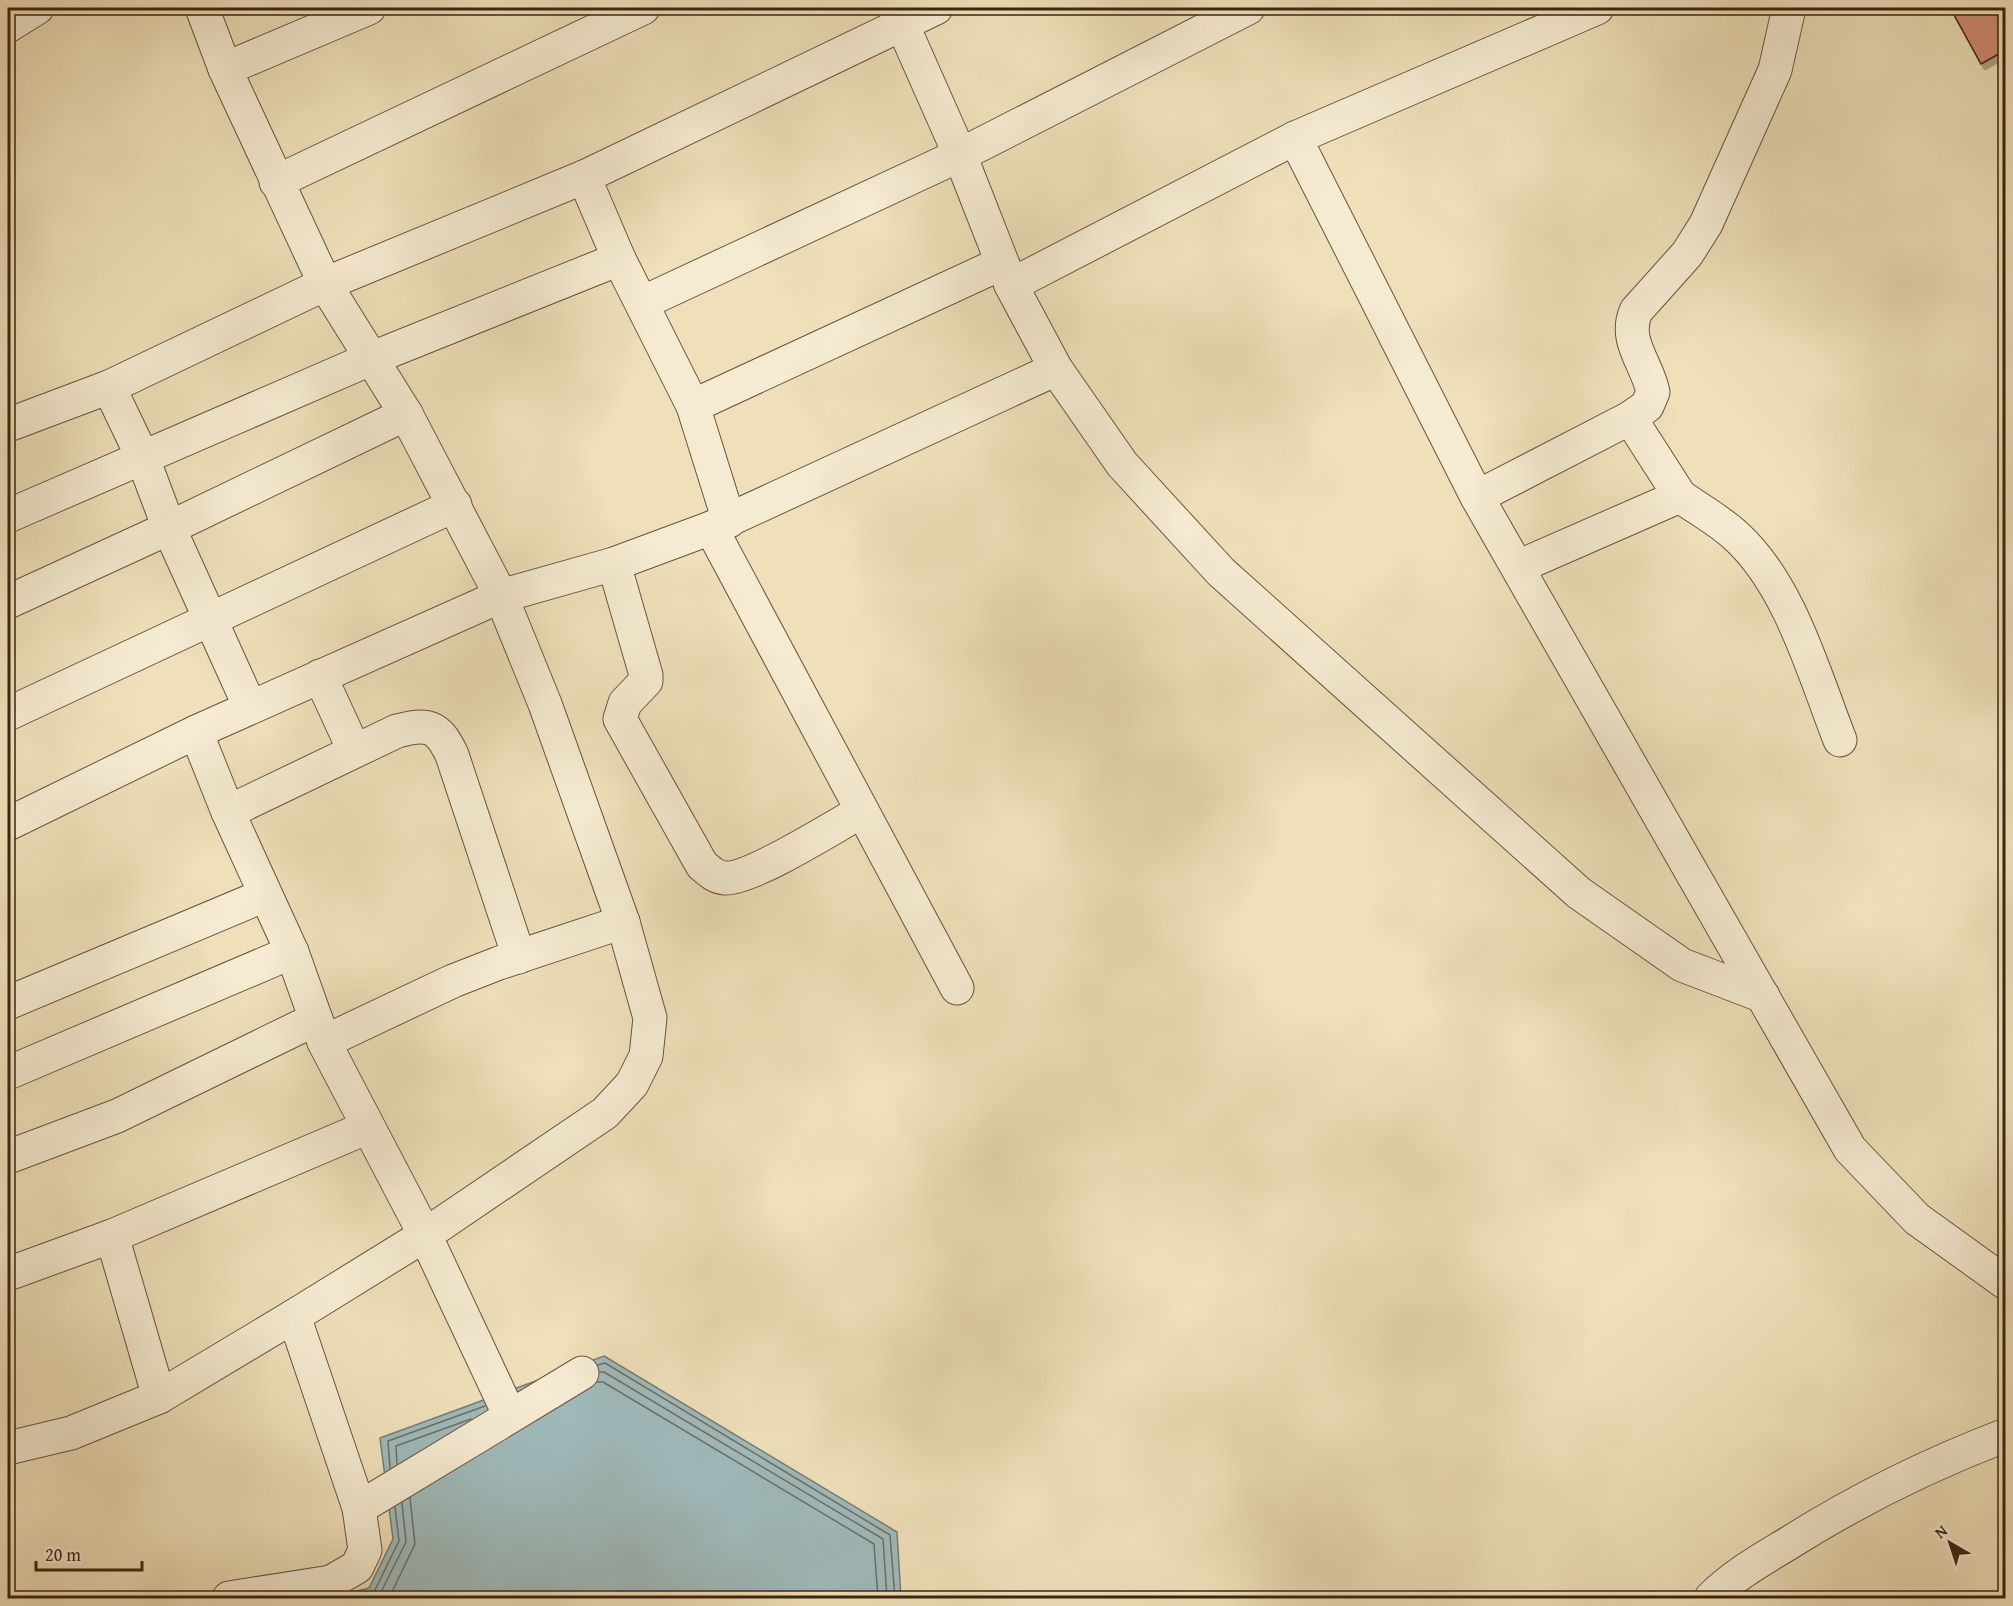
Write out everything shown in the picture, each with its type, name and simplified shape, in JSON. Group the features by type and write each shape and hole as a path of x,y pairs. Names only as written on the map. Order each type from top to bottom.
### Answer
{"street":[{"path":"8,26 37,8"},
{"path":"8,1448 71,1433 159,1397 294,1316 425,1235 605,1113 632,1084 646,1056 650,1018 623,922 545,704 501,596 406,414 325,284 225,69 202,8"},
{"path":"225,69 369,8"},
{"path":"276,182 643,8"},
{"path":"8,425 109,387 325,284 584,177 899,16 936,8"},
{"path":"642,303 960,155 1248,8"},
{"path":"693,406 1006,274 1295,138 1597,8"},
{"path":"1477,497 1630,418 1647,406 1653,392 1630,333 1632,321 1636,311 1687,254 1706,224 1775,70 1789,8"},
{"path":"899,16 960,155 1006,274 1056,369 1122,464 1221,572 1579,893 1631,932 1682,965 1763,996"},
{"path":"1295,138 1477,497 1763,996 1817,1096 1850,1149 1882,1186 1917,1219 2006,1283"},
{"path":"584,177 619,260 693,406 720,525 862,811 957,988"},
{"path":"8,516 370,359 619,260"},
{"path":"8,824 196,732 501,596 614,564 720,525 1056,369"},
{"path":"109,387 142,456 169,528 250,708"},
{"path":"8,602 169,528 406,414"},
{"path":"1630,418 1680,496 1736,535 1758,559 1773,581 1794,625 1840,740"},
{"path":"1518,567 1680,496"},
{"path":"8,714 455,505"},
{"path":"614,564 646,675 645,681 621,711 620,719 702,865 714,876 728,879 753,870 862,811"},
{"path":"320,676 354,750"},
{"path":"228,812 397,731 419,725 433,728 444,739 452,755 519,957"},
{"path":"196,732 228,812 292,952 320,1031 425,1235 510,1416"},
{"path":"8,1003 265,895"},
{"path":"8,1157 117,1116 320,1031 519,957 623,922"},
{"path":"8,1073 292,952"},
{"path":"8,1274 112,1236 368,1127"},
{"path":"112,1236 159,1397"},
{"path":"229,1599 331,1582 347,1575 357,1567 365,1550 359,1508 294,1316"},
{"path":"359,1508 582,1373"},
{"path":"1711,1599 1731,1579 1834,1515 1957,1454 2006,1435"}],"water":[{"path":"604,1356 897,1532 901,1598 327,1598 369,1588 393,1539 380,1438"}],"building":[{"path":"1963,8 2006,8 2006,50 1981,64 1953,13"}]}
